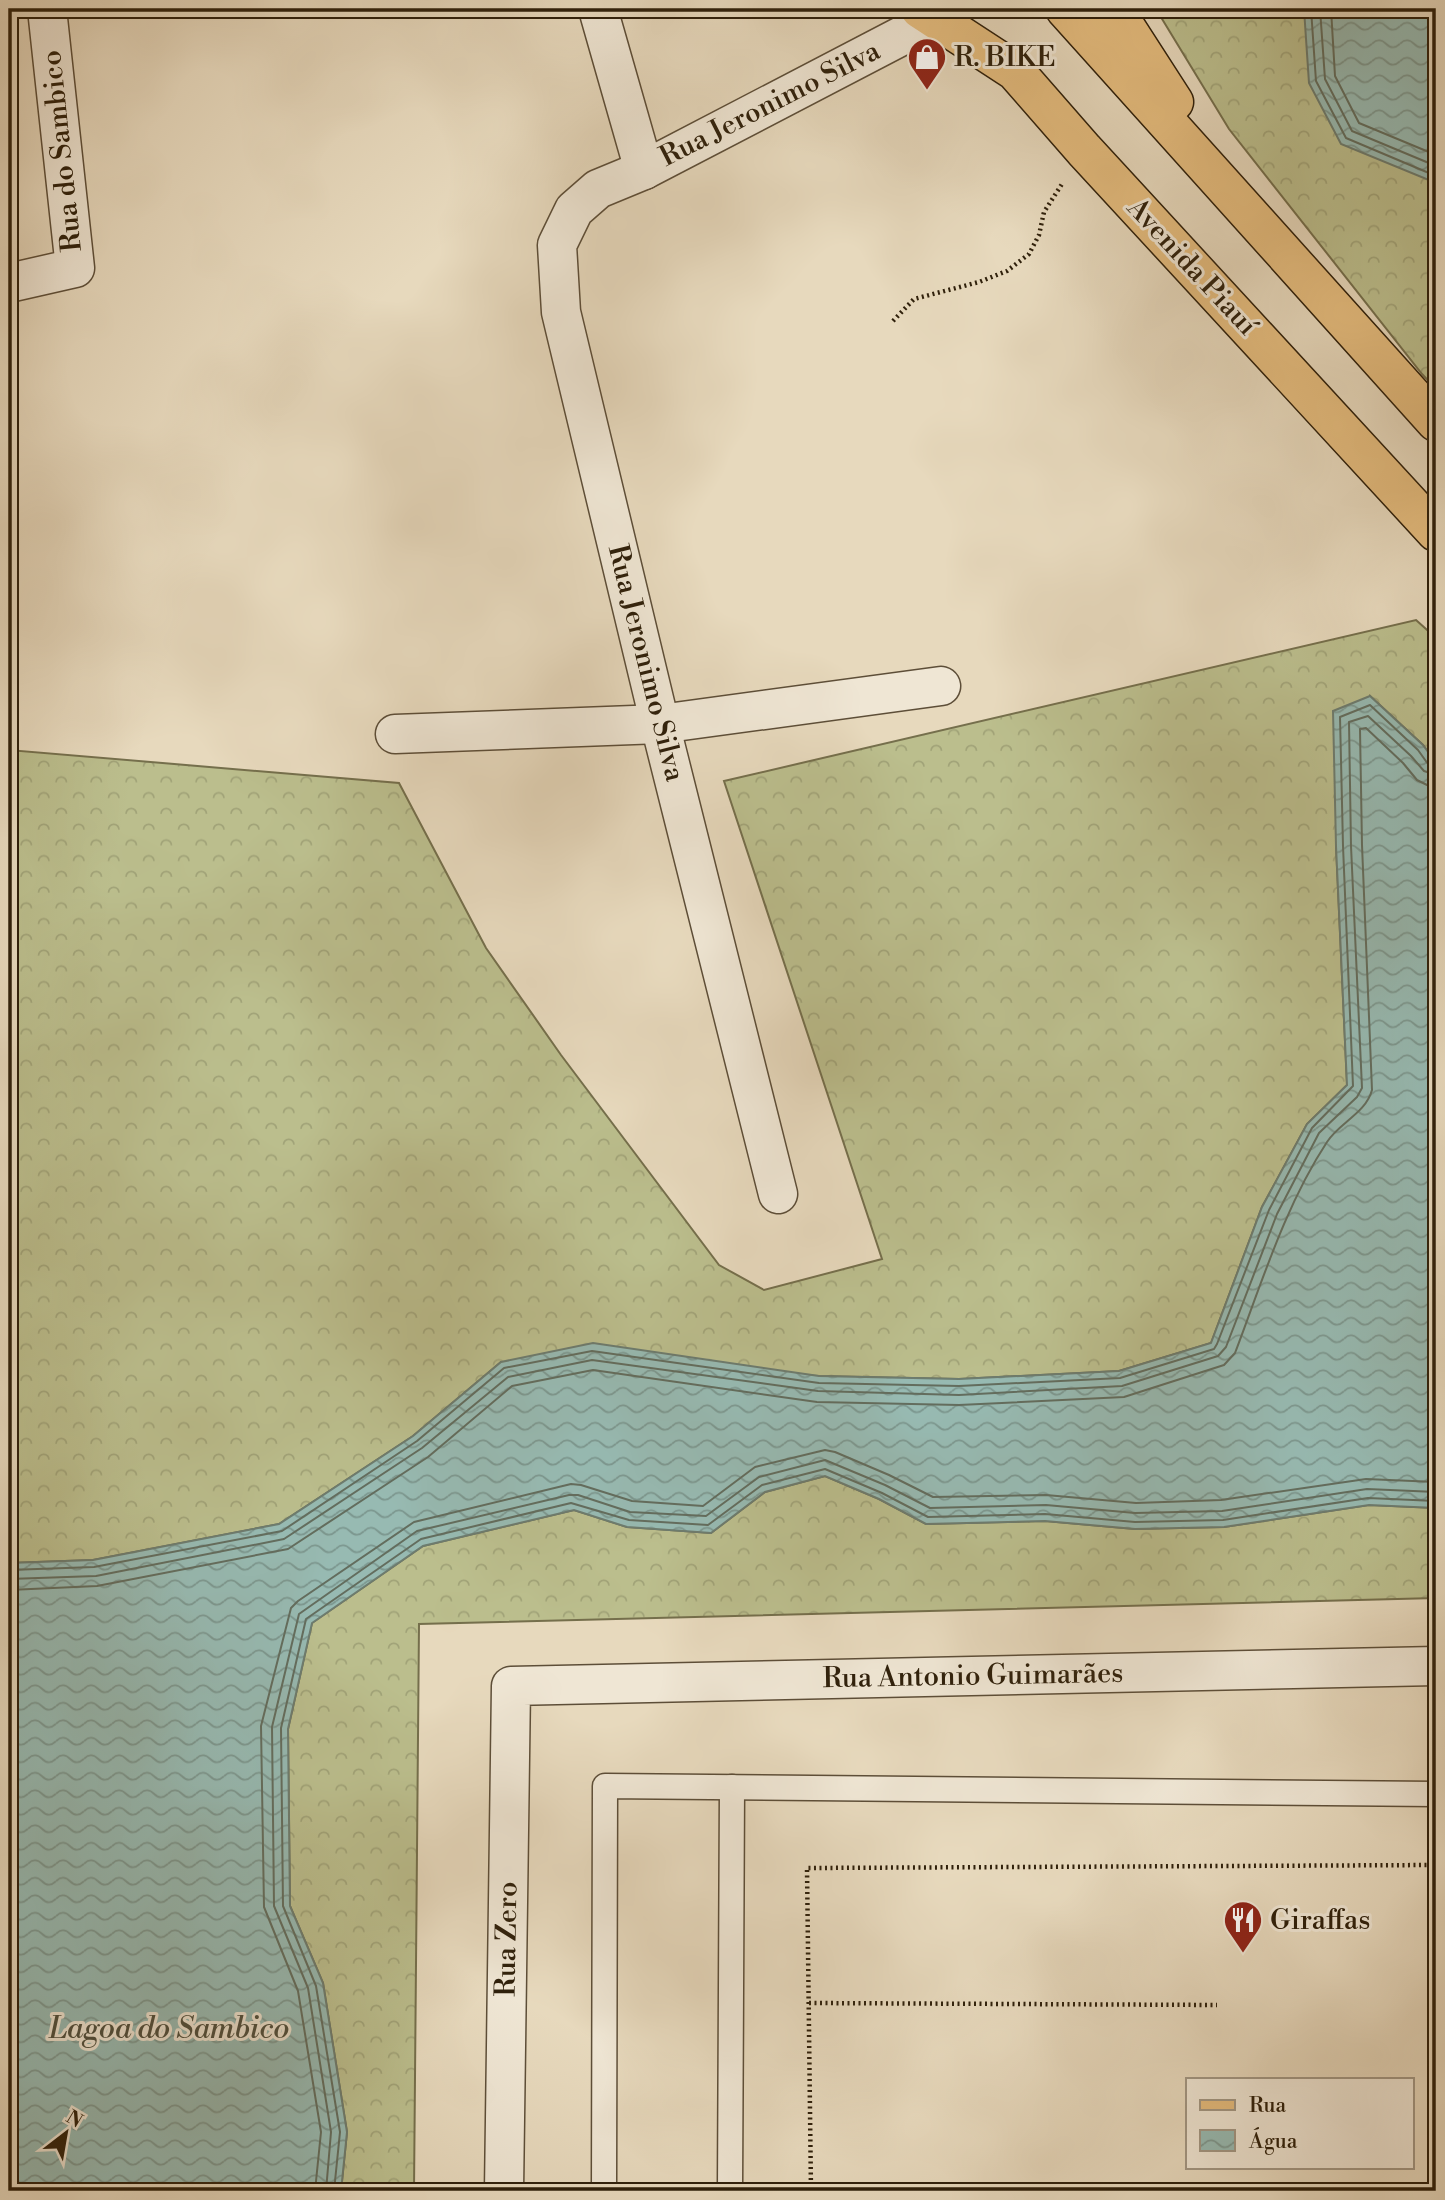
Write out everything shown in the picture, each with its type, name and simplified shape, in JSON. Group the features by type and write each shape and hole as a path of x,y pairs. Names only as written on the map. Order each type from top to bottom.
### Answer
{"main road":[{"path":"1065,9 1436,422"},
{"path":"1114,9 1236,197"},
{"name":"Avenida Piauí","path":"938,12 1014,71 1436,532"}],"street":[{"name":"Rua do Sambico","path":"9,283 75,268 47,9"},
{"name":"Rua Jeronimo Silva","path":"598,9 644,170"},
{"name":"Rua Jeronimo Silva","path":"778,1194 660,724 561,312 557,245 575,210 598,189 644,170 938,12"},
{"path":"395,734 660,724 942,686"},
{"name":"Rua Antonio Guimarães","path":"511,1686 1436,1665"},
{"name":"Rua Zero","path":"504,2191 511,1686"}],"lane":[{"path":"604,2191 605,1786 1436,1794"},
{"path":"730,2191 732,1787"}],"path":[{"path":"893,321 914,299 979,282 1007,271 1029,254 1039,236 1044,212 1084,150"},
{"path":"811,2191 807,1868 1436,1865"},
{"path":"809,2003 1217,2005"}],"green space":[{"path":"1156,9 1436,9 1436,389 1229,129"},
{"path":"1416,620 1436,638 1436,763 1423,745 1370,696 1336,846 1347,1085 1307,1124 1262,1207 1211,1343 1119,1371 959,1379 819,1376 501,1362 413,1436 279,1524 93,1560 9,1563 9,750 399,783 486,948 561,1055 719,1265 764,1290 882,1259 724,781"},
{"path":"825,1476 879,1499 926,1524 1045,1521 1135,1529 1224,1527 1369,1505 1436,1508 1436,1598 419,1624 414,2191 341,2191 347,2132 323,1983 290,1906 288,1729 312,1623 423,1546 574,1510 627,1527 711,1533 765,1492"}],"water":[{"path":"1304,9 1436,9 1436,183 1341,144 1309,83"},
{"name":"Lagoa do Sambico","path":"1370,696 1423,745 1436,763 1436,1508 1369,1505 1224,1527 1135,1529 1045,1521 926,1524 879,1499 825,1476 765,1492 711,1533 627,1527 574,1510 423,1546 312,1623 288,1729 290,1906 323,1983 347,2132 341,2191 9,2191 9,1563 93,1560 279,1524 413,1436 501,1362 593,1343 819,1376 959,1379 1119,1371 1211,1343 1262,1207 1307,1124 1347,1085 1333,711"}],"place":[{"name":"R. BIKE","path":"927,91"},
{"name":"Giraffas","path":"1243,1954"}]}
